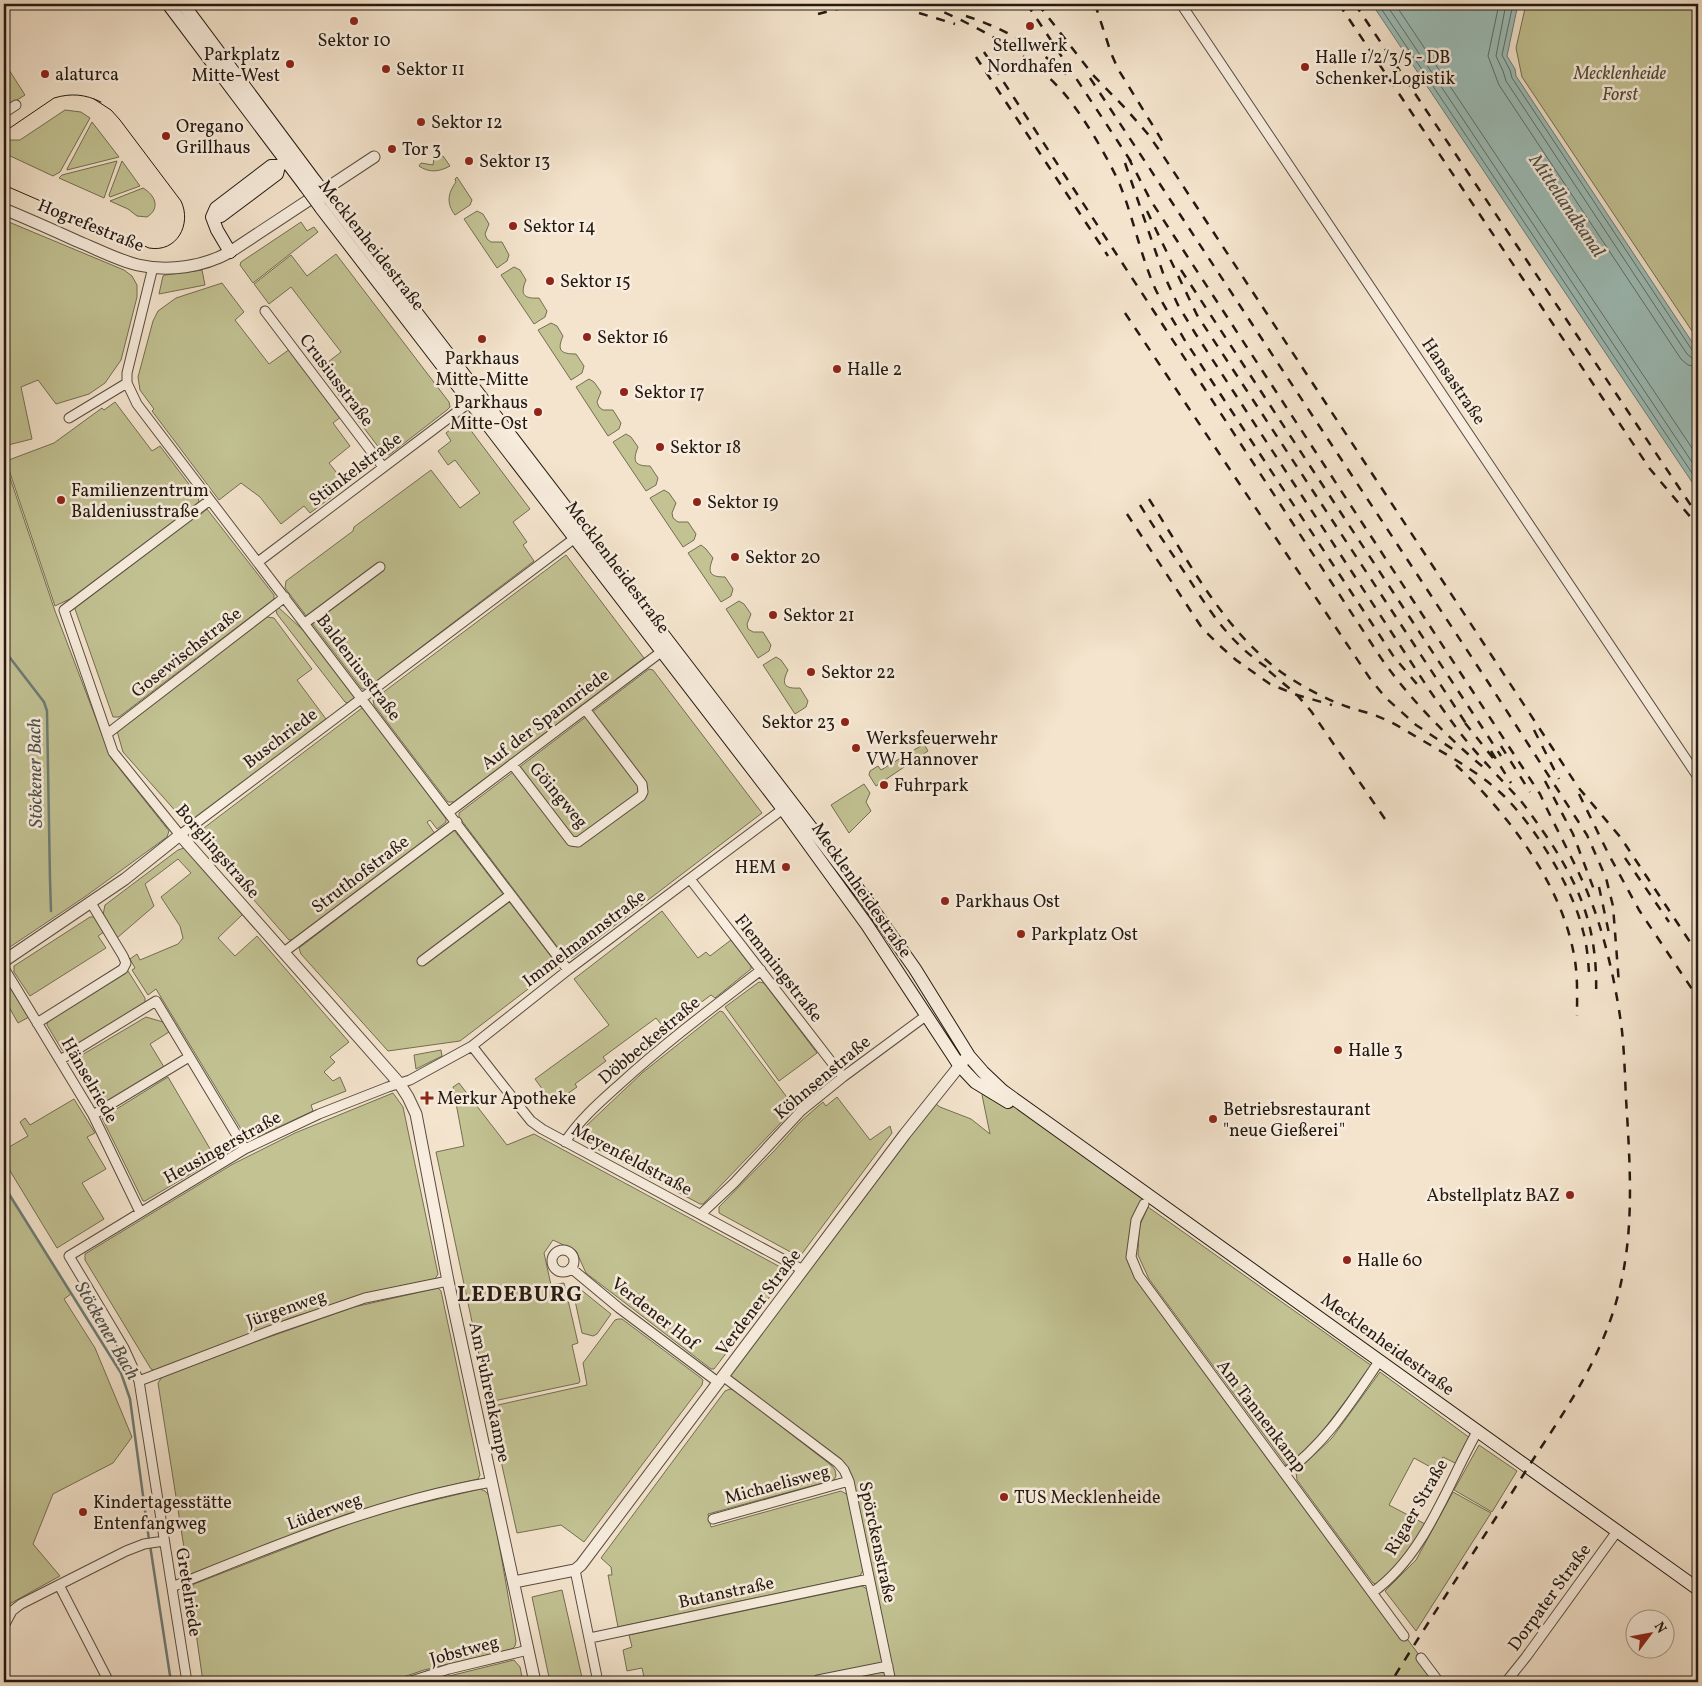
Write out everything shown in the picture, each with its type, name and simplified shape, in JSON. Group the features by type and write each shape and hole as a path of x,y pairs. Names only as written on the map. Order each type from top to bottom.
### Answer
{"main road":[{"name":"Mecklenheidestraße","path":"168,4 286,160 310,184 865,898 915,969 964,1060 967,1074 985,1089 1056,1129 1698,1589"},
{"name":"Mecklenheidestraße","path":"183,4 286,160"},
{"path":"230,252 212,217 221,216 277,174 286,160"},
{"name":"Mecklenheidestraße","path":"326,205 470,402 783,810 844,892 927,1015 964,1060"},
{"path":"783,810 786,795"},
{"path":"844,892 865,898"}],"street":[{"name":"Hansastraße","path":"1181,4 1698,777"},
{"path":"4,113 16,105"},
{"name":"Hogrefestraße","path":"4,209 114,257 137,265 154,267 187,266 206,263 230,252 374,157"},
{"path":"69,418 127,383 127,374 154,267"},
{"name":"Crusiusstraße","path":"265,311 383,467"},
{"name":"Baldeniusstraße","path":"127,383 137,404 568,970"},
{"name":"Stünkelstraße","path":"258,562 470,402"},
{"name":"Borglingstraße","path":"210,500 64,610 113,752 180,835 399,1083"},
{"name":"Buschriede","path":"4,961 125,880 180,835 575,538"},
{"path":"305,623 380,567"},
{"name":"Gosewischstraße","path":"107,734 285,597"},
{"name":"Auf der Spannriede","path":"449,812 661,652"},
{"name":"Göingweg","path":"512,764 571,841 578,842 641,796 643,792 642,784 585,709"},
{"name":"Immelmannstraße","path":"399,1083 410,1080 472,1046 568,970 783,810"},
{"name":"Struthofstraße","path":"284,952 456,822"},
{"name":"Flemmingstraße","path":"690,879 843,1077"},
{"path":"422,962 510,895"},
{"path":"38,1023 123,969 126,963 91,903"},
{"name":"Hänselriede","path":"4,968 93,1115 140,1212"},
{"name":"Döbbeckestraße","path":"565,1142 585,1116 638,1068 761,970"},
{"path":"60,1060 156,1001 245,1149"},
{"name":"Köhnsenstraße","path":"701,1214 801,1111 843,1077 927,1015"},
{"name":"Meyenfeldstraße","path":"472,1046 531,1121 565,1142 803,1270"},
{"path":"93,1115 189,1057"},
{"name":"Verdener Straße","path":"575,1570 581,1565 722,1380 905,1134 964,1060"},
{"name":"Heusingerstraße","path":"68,1256 245,1149 319,1114 399,1083"},
{"name":"Am Fuhrenkampe","path":"399,1083 416,1114 448,1280 535,1682"},
{"name":"Am Tannenkamp","path":"1144,1204 1136,1220 1131,1256 1139,1276 1404,1636"},
{"name":"Gretelriede","path":"68,1256 124,1348 139,1381 162,1541 172,1586 187,1682"},
{"name":"Verdener Hof","path":"571,1268 619,1308 722,1380"},
{"name":"Jürgenweg","path":"139,1381 272,1330 365,1298 448,1280"},
{"path":"1285,1473 1312,1452 1325,1437 1380,1360"},
{"name":"Spörckenstraße","path":"722,1380 838,1463 844,1470 849,1481 891,1682"},
{"name":"Rigaer Straße","path":"1373,1592 1396,1573 1416,1549 1478,1430"},
{"name":"Michaelisweg","path":"713,1519 849,1481"},
{"name":"Lüderweg","path":"172,1586 328,1526 411,1499 450,1489 492,1482"},
{"name":"Dorpater Straße","path":"1506,1682 1618,1530"},
{"path":"4,1626 14,1609 126,1551 162,1541"},
{"path":"514,1582 575,1570 598,1682"},
{"name":"Butanstraße","path":"590,1638 869,1579"},
{"path":"59,1585 110,1682"},
{"name":"Jobstweg","path":"408,1682 449,1669 528,1650"},
{"path":"1421,1658 1438,1682"},
{"path":"816,1682 818,1680 888,1666"}],"green space":[{"name":"Mecklenheide Forst","path":"1526,4 1698,4 1698,340 1522,77 1516,48"},
{"path":"4,62 25,95 4,108"},
{"path":"65,110 81,112 90,118 60,172 53,176 6,154 5,148 10,140 20,140"},
{"path":"92,122 119,157 67,170 67,169"},
{"path":"440,155 443,156 450,166 434,171 419,166 421,163 433,165 434,158"},
{"path":"117,161 104,198 59,178 62,175"},
{"path":"122,161 140,186 110,197 109,195"},
{"path":"457,177 472,200 470,205 455,215 450,206 449,198"},
{"path":"143,188 151,194 155,202 154,210 147,217 137,216 128,209 110,201"},
{"path":"477,211 483,214 489,224 485,234 487,239 491,242 502,242 509,255 507,261 497,268 464,219"},
{"path":"4,220 124,270 132,276 137,285 137,297 121,360 105,383 89,394 56,404 38,380 21,387 32,439 4,446"},
{"path":"301,222 307,231 314,227 318,232 253,283 240,265 241,262"},
{"path":"336,254 449,402 450,407 447,410 389,455 383,453 319,369 341,352 291,287 269,304 254,284 291,255 307,276"},
{"path":"514,267 520,270 526,280 523,289 524,295 529,298 539,298 547,311 545,317 534,324 501,275"},
{"path":"202,270 205,285 159,294 163,276"},
{"path":"222,283 244,312 235,320 269,364 290,349 342,416 333,423 350,446 329,463 340,477 327,488 333,496 310,513 304,506 281,524 260,497 241,483 219,500 152,411 154,409 140,390 138,377 153,321 158,311 176,298"},
{"path":"551,323 557,326 563,336 560,345 561,350 566,353 576,354 584,366 582,373 571,380 538,330"},
{"path":"589,379 594,382 601,392 597,402 599,407 603,410 613,410 621,423 619,429 608,436 576,387"},
{"path":"115,402 152,451 160,446 198,496 199,502 74,597 55,606 6,461 54,443 102,408 104,410"},
{"path":"460,422 466,424 530,509 513,522 527,542 523,545 534,561 366,689 362,689 285,588 286,581 353,531 354,527 431,470 460,508 480,493 455,460 448,465 438,451 451,441 446,433"},
{"path":"626,434 631,437 638,447 635,456 636,462 641,465 650,466 658,478 656,485 646,491 613,442"},
{"path":"4,460 55,611 111,758 169,831 167,837 86,896 4,951"},
{"path":"664,490 669,493 676,503 672,513 673,518 678,522 688,522 696,534 694,540 683,547 650,498"},
{"path":"207,509 274,595 274,599 119,717 113,717 75,609 76,605 195,515 200,515"},
{"path":"701,545 713,558 710,567 711,573 716,576 725,577 733,589 731,596 721,602 688,553"},
{"path":"566,555 644,658 454,802 448,802 374,705 373,700"},
{"path":"739,601 744,604 751,614 747,624 748,629 753,632 763,632 771,645 769,651 758,658 726,609"},
{"path":"278,607 304,631 307,631 355,697 348,703 345,702 277,614 276,610"},
{"path":"267,617 274,618 312,669 297,680 326,719 187,824 123,752 117,731"},
{"path":"776,657 781,660 788,670 785,685 790,688 800,688 808,701 806,707 795,714 763,665"},
{"path":"649,669 653,670 762,813 572,958 565,957 459,817 459,813"},
{"path":"362,708 365,708 446,819 446,822 437,829 430,820 427,822 435,834 294,940 289,940 196,834"},
{"path":"924,744 928,751 876,786 869,775 870,771 878,766 881,770"},
{"path":"864,784 870,793 866,802 871,811 849,833 831,805"},
{"path":"454,830 556,963 557,967 460,1041 388,1051 301,954 299,948"},
{"path":"184,848 243,914 218,938 235,956 257,936 349,1042 330,1057 335,1062 324,1072 333,1081 340,1077 346,1091 311,1105 313,1111 251,1140 247,1139 156,989 148,995 132,970 135,968 130,959 137,954 140,960 178,944 183,938 180,926 161,897 191,873 178,859 145,884 154,906 117,938 103,915 105,905 178,850"},
{"path":"662,911 698,958 706,952 710,956 731,940 751,966 751,969 715,998 711,995 668,1027 664,1028 656,1018 603,1057 606,1061 575,1084 577,1087 553,1104 535,1079 609,1025 574,979"},
{"path":"90,917 95,917 104,932 98,936 106,948 30,996 14,972 14,966"},
{"path":"128,971 145,998 145,1003 67,1052 62,1050 47,1025 48,1021"},
{"path":"4,977 29,1017 18,1023 9,1007 4,1010"},
{"path":"759,982 764,983 817,1053 779,1081 725,1007"},
{"path":"720,1011 723,1012 795,1108 703,1204 700,1204 584,1142 582,1138 586,1126 642,1073"},
{"path":"146,1017 163,1022 169,1032 150,1044 164,1067 98,1106 71,1063"},
{"path":"441,1050 442,1056 416,1069 414,1055"},
{"path":"168,1077 216,1159 143,1201 102,1118"},
{"path":"459,1083 507,1145 534,1134 784,1269 785,1277 714,1369 711,1369 586,1273 576,1251 553,1240 544,1253 551,1285 564,1283 578,1343 572,1345 580,1381 579,1383 489,1402 436,1152 464,1146 453,1087"},
{"path":"985,1089 1056,1129 1150,1195 1144,1204 1131,1256 1139,1276 1439,1682 891,1682 844,1470 724,1377 932,1101 940,1107 971,1119 990,1134 982,1095"},
{"path":"393,1093 403,1107 438,1274 435,1279 377,1292 293,1317 155,1371 151,1369 85,1260 85,1254 233,1164 295,1133"},
{"path":"837,1097 870,1140 890,1126 892,1133 801,1255 796,1255 719,1213 719,1207 801,1121 823,1102 826,1106"},
{"path":"74,1099 95,1133 87,1137 106,1169 82,1183 104,1219 57,1248 4,1161 4,1150 28,1136 20,1122 25,1118 30,1125"},
{"path":"4,1186 71,1294 64,1299 95,1348 132,1437 113,1463 53,1494 33,1544 60,1576 4,1607"},
{"path":"1148,1207 1372,1366 1312,1445 1289,1464 1286,1465 1149,1279 1138,1255 1139,1227"},
{"path":"438,1288 441,1291 480,1475 478,1479 434,1489 347,1514 192,1574 188,1573 158,1383 162,1377 354,1307"},
{"path":"580,1289 611,1314 597,1334 593,1336 582,1333 574,1296"},
{"path":"622,1319 701,1378 703,1380 702,1385 584,1542 561,1525 517,1533 489,1407 587,1385 583,1363 615,1320"},
{"path":"1380,1372 1470,1438 1457,1464 1443,1457 1436,1470 1414,1458 1389,1505 1427,1525 1401,1566 1378,1585 1373,1583 1297,1480 1296,1472 1332,1438"},
{"path":"734,1390 831,1465 835,1470 836,1476 834,1480 708,1514 711,1527 841,1491 848,1495 863,1570 860,1576 618,1627 608,1575 612,1575 611,1567 601,1558 725,1391"},
{"path":"1479,1445 1517,1471 1492,1512 1454,1490"},
{"path":"480,1489 485,1491 491,1498 516,1641 512,1649 424,1670 388,1682 203,1682 190,1591 194,1584 372,1515"},
{"path":"1453,1492 1491,1513 1416,1631 1385,1591 1416,1560"},
{"path":"862,1586 867,1589 887,1682 645,1682 642,1668 627,1671 623,1650 632,1647 629,1635"},
{"path":"562,1590 583,1682 550,1682 532,1597"},
{"path":"514,1660 520,1667 523,1682 425,1682"}],"water":[{"name":"Mittellandkanal","path":"1372,4 1518,4 1507,56 1515,69 1516,76 1698,351 1698,491"}],"waterway":[{"name":"Stöckener Bach","path":"4,650 44,702 47,711 50,880"},
{"name":"Stöckener Bach","path":"50,880 51,911"},
{"name":"Stöckener Bach","path":"4,1186 121,1373 130,1399 149,1540"},
{"name":"Stöckener Bach","path":"150,1545 171,1682"}],"tram line":[{"path":"4,132 54,98 78,95 101,102"},
{"path":"4,185 149,248 167,246 174,241 180,235 185,219 181,201 120,120 111,110 94,99"}],"railway":[{"path":"818,14 849,6 878,4"},
{"path":"885,4 912,7"},
{"path":"1027,4 1132,163"},
{"path":"1038,4 1093,75 1147,133 1162,154 1578,787 1621,838 1698,954"},
{"path":"1095,4 1118,69 1166,147"},
{"path":"1339,4 1650,469 1698,526"},
{"path":"1355,4 1698,516"},
{"path":"928,5 982,31 1016,52 1048,77 1076,109 1097,141 1117,179 1125,197 1154,286 1164,306 1394,657 1422,690"},
{"path":"919,13 955,24"},
{"path":"966,16 995,27 1023,42 1048,59 1072,80"},
{"path":"984,52 1381,658 1429,716 1483,767"},
{"path":"976,57 1108,256"},
{"path":"1090,78 1587,835 1606,878 1613,906 1619,984"},
{"path":"1128,157 1151,201 1540,794 1588,893 1607,952 1618,1005 1624,1062 1630,1204 1625,1262 1611,1319 1591,1364 1556,1425 1391,1682"},
{"path":"1125,163 1163,273 1178,305 1195,333 1430,691 1468,743 1524,805 1561,859 1580,896 1591,934 1596,975 1596,998"},
{"path":"1147,211 1197,315 1469,728"},
{"path":"1181,270 1501,756"},
{"path":"1125,313 1371,680 1386,698 1416,725 1457,752"},
{"path":"1149,499 1192,569 1224,614 1241,635 1281,672 1313,692 1339,704 1379,717 1402,728 1453,758 1504,796 1540,841 1552,859 1571,896 1583,931 1589,972"},
{"path":"1140,505 1224,629 1246,652 1274,672"},
{"path":"1127,514 1202,628 1219,645 1236,660 1270,684 1297,695 1332,705"},
{"path":"1269,671 1297,695 1311,711 1387,822"},
{"path":"1465,723 1493,758"},
{"path":"1534,730 1559,779"},
{"path":"1501,746 1530,792"},
{"path":"1491,751 1511,783"},
{"path":"1456,765 1495,805 1530,851 1545,876 1567,928 1574,955 1577,978 1577,1016"},
{"path":"1545,781 1573,834 1596,895"},
{"path":"1579,794 1639,910 1698,998"},
{"path":"1625,858 1669,922"},
{"path":"1599,887 1610,938"}],"place":[{"name":"Sektor 10","path":"354,21"},
{"name":"Stellwerk Nordhafen","path":"1030,26"},
{"name":"Parkplatz Mitte-West","path":"290,64"},
{"name":"Halle 1/2/3/5 - DB Schenker Logistik","path":"1305,67"},
{"name":"Sektor 11","path":"386,69"},
{"name":"alaturca","path":"45,74"},
{"name":"Sektor 12","path":"421,122"},
{"name":"Oregano Grillhaus","path":"166,136"},
{"name":"Tor 3","path":"392,149"},
{"name":"Sektor 13","path":"469,161"},
{"name":"Sektor 14","path":"513,226"},
{"name":"Sektor 15","path":"550,281"},
{"name":"Sektor 16","path":"587,337"},
{"name":"Parkhaus Mitte-Mitte","path":"482,339"},
{"name":"Halle 2","path":"837,369"},
{"name":"Sektor 17","path":"624,392"},
{"name":"Parkhaus Mitte-Ost","path":"538,412"},
{"name":"Sektor 18","path":"660,447"},
{"name":"Familienzentrum Baldeniusstraße","path":"61,500"},
{"name":"Sektor 19","path":"697,502"},
{"name":"Sektor 20","path":"735,557"},
{"name":"Sektor 21","path":"773,615"},
{"name":"Sektor 22","path":"811,672"},
{"name":"Sektor 23","path":"845,722"},
{"name":"Werksfeuerwehr VW Hannover","path":"856,748"},
{"name":"Fuhrpark","path":"884,785"},
{"name":"HEM","path":"786,867"},
{"name":"Parkhaus Ost","path":"945,901"},
{"name":"Parkplatz Ost","path":"1021,934"},
{"name":"Halle 3","path":"1338,1050"},
{"name":"Merkur Apotheke","path":"427,1098"},
{"name":"Betriebsrestaurant \"neue Gießerei\"","path":"1213,1119"},
{"name":"Abstellplatz BAZ","path":"1570,1195"},
{"name":"Halle 60","path":"1347,1260"},
{"name":"TUS Mecklenheide","path":"1004,1497"},
{"name":"Kindertagesstätte Entenfangweg","path":"83,1512"}],"district":[{"name":"LEDEBURG","path":"520,1293"}]}
